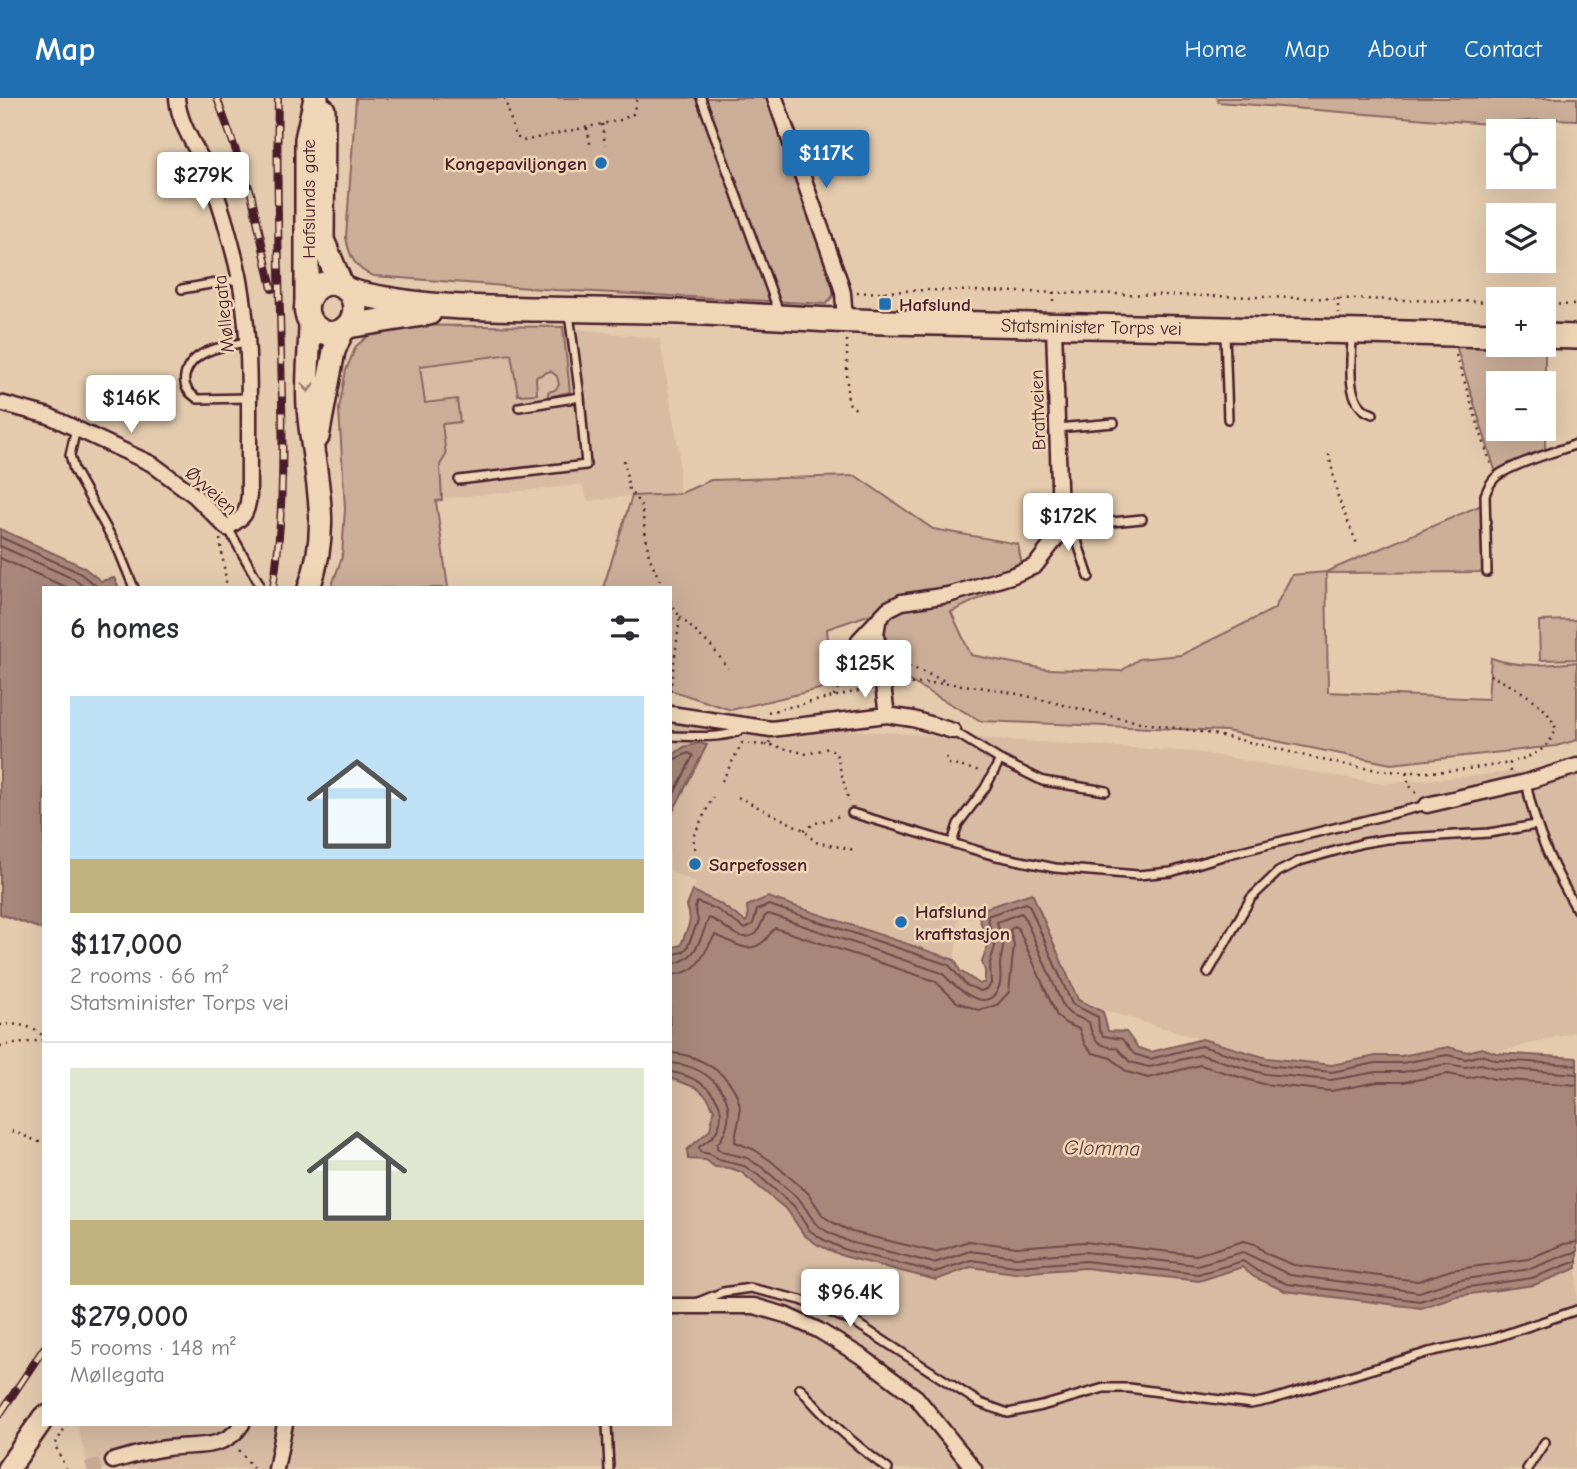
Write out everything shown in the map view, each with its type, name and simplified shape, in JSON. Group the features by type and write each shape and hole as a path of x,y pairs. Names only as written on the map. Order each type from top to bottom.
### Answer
{"highway":[{"name":"Hafslunds gate","path":"308,311 307,139 316,98"},
{"name":"Hafslunds gate","path":"323,98 322,240 345,287"},
{"path":"333,283 345,287 356,304 353,320 346,328 329,333 321,331 308,311 314,289 333,283"},
{"name":"Statsminister Torps vei","path":"345,287 394,300 474,308 652,311 782,318 845,326 1054,326 1486,335"},
{"name":"Statsminister Torps vei","path":"346,328 393,317 474,308"},
{"path":"1556,336 1577,337"}],"main road":[{"path":"308,311 307,386 322,535 316,570 310,586"},
{"path":"315,453 334,351 346,328"},
{"path":"8,1469 42,1420"}],"street":[{"name":"Møllegata","path":"177,98 183,121 208,173 220,207 235,258 245,308 249,495 243,518 227,528"},
{"path":"775,98 843,293 845,326"},
{"name":"Brattveien","path":"859,640 888,609 902,601 948,595 1035,566 1058,536 1066,522 1056,428 1054,326"},
{"name":"Øyveien","path":"0,403 49,416 152,464 194,495 227,528"},
{"path":"878,622 876,634 887,715"},
{"path":"672,714 726,722 741,729 788,729 887,715 913,719 953,731"},
{"path":"1427,805 1519,784 1577,766"},
{"path":"672,1306 754,1306 785,1315 818,1330 864,1358 916,1397 974,1469"},
{"path":"113,1461 167,1448 203,1446 223,1441 237,1432 241,1426"},
{"path":"276,1469 285,1426"}],"lane":[{"path":"701,98 782,318"},
{"path":"182,289 239,279"},
{"path":"459,480 586,465 568,310"},
{"path":"1225,329 1228,419"},
{"path":"1352,332 1354,396 1363,410 1373,414"},
{"path":"247,342 203,354 186,371 184,381 186,389 198,399 248,398"},
{"path":"519,407 580,397"},
{"path":"1056,428 1114,423"},
{"path":"76,428 70,455 74,470 118,549 133,586"},
{"path":"1487,572 1486,495 1490,484 1510,469 1577,444"},
{"path":"1088,578 1066,522 1142,519"},
{"name":"Øyveien","path":"227,528 259,583"},
{"path":"672,736 741,729"},
{"path":"953,731 1000,760 1043,781 1106,791"},
{"path":"953,843 958,824 985,788 1000,760"},
{"path":"1519,784 1557,877 1576,908"},
{"path":"852,813 992,855 1055,868 1154,874 1427,805"},
{"path":"1208,973 1251,898 1278,872 1300,861 1387,839 1489,834 1536,825"},
{"path":"691,1305 723,1292 750,1288 801,1300 856,1322 980,1403 1008,1413 1104,1388 1129,1388 1251,1404 1429,1352 1494,1338 1577,1310"},
{"path":"800,1388 818,1411 888,1469"},
{"path":"607,1426 609,1469"},
{"path":"1527,1469 1545,1442"}],"path":[{"path":"505,98 518,140 620,120 633,114 637,98"},
{"path":"603,124 606,145"},
{"path":"587,128 590,148"},
{"path":"843,293 928,290 1486,303"},
{"path":"884,291 884,299"},
{"path":"1556,304 1577,305"},
{"path":"845,326 847,395 850,405 856,410"},
{"path":"1449,333 1495,478"},
{"path":"1329,454 1338,497 1357,544"},
{"path":"624,460 629,490 640,505 649,556 662,586"},
{"path":"227,528 221,535 220,545 227,586"},
{"path":"672,604 680,617 712,647 729,668"},
{"path":"672,679 680,617"},
{"path":"834,696 859,640"},
{"path":"879,655 948,682"},
{"path":"762,714 870,689 927,681 948,682 1003,691 1117,718 1225,736 1341,764 1427,772 1510,763 1542,751 1551,742 1556,729 1552,717 1520,691 1490,675"},
{"path":"741,729 781,749 807,754 829,748 836,752 852,813 816,823 804,830"},
{"path":"722,781 742,743 769,746 770,737"},
{"path":"946,757 949,764 991,774"},
{"path":"1510,763 1519,784"},
{"path":"1406,772 1409,785 1427,805"},
{"path":"695,849 693,837 713,797"},
{"path":"738,797 804,830 815,842 855,850"},
{"path":"0,1025 11,1023 27,1026 42,1037"},
{"path":"0,1046 42,1038"},
{"path":"12,1131 42,1143"},
{"path":"65,1469 55,1445 66,1426"},
{"path":"229,1437 254,1469"}],"shaded area":[{"path":"356,98 768,98 834,284 833,296 826,304 556,290 374,276 362,270 354,261 346,237"},
{"path":"1217,98 1577,98 1577,120 1486,119 1486,124 1218,102"},
{"path":"393,325 563,327 660,339 679,453 679,494 588,501 582,485 345,508 339,409 346,370 356,346"},
{"path":"393,325 563,327 570,392 548,397 548,392 559,385 557,376 550,371 536,377 537,394 518,395 511,354 420,366 425,403 457,399 460,422 442,424 446,455 440,465 442,500 436,501 448,586 332,586 342,557 345,508 339,409 346,370 356,346 372,333"},
{"path":"1452,333 1486,342 1486,357 1545,357 1545,371 1486,371 1486,441 1545,441 1545,456 1497,476"},
{"path":"856,476 933,529 1018,544 1024,577 951,612 971,655 1045,669 1121,671 1139,659 1181,655 1274,609 1292,575 1326,572 1486,503 1487,572 1326,573 1328,692 1488,699 1491,658 1544,665 1577,662 1577,740 1556,746 1391,764 1226,731 981,721 899,675 877,612 827,629 832,686 731,710 672,691 672,586 604,586 632,496 679,494 711,480"},
{"path":"1577,620 1577,659 1540,660 1539,621"},
{"path":"672,720 775,736 836,729 1196,752 1382,784 1537,770 1577,757 1577,1032 1496,1053 1482,1048 1467,1052 1447,1047 1401,1056 1375,1056 1332,1065 1267,1058 1098,1009 1078,1000 1031,893 977,912 978,915 968,920 965,914 958,920 955,960 768,897 747,906 746,923 719,903 693,891 696,883 672,872 672,813 707,746 699,743 684,747 672,756"},
{"path":"672,1079 697,1088 708,1098 714,1111 710,1130 697,1139 697,1161 706,1160 715,1167 730,1168 754,1181 788,1211 804,1235 818,1245 843,1256 936,1280 971,1267 1015,1273 1085,1268 1199,1281 1242,1267 1254,1277 1285,1291 1421,1308 1456,1296 1534,1285 1577,1268 1577,1469 89,1469 77,1426 672,1426"}],"water":[{"path":"0,529 82,566 101,581 114,578 118,586 42,586 42,929 0,914"},
{"path":"699,743 707,745 672,813 672,756 684,747"},
{"name":"Glomma","path":"693,891 719,903 746,922 747,906 768,897 955,960 960,971 980,984 985,982 982,962 988,945 977,911 1032,893 1078,1000 1103,1012 1108,1031 1126,1032 1138,1048 1151,1052 1202,1039 1267,1058 1332,1065 1376,1056 1401,1056 1448,1047 1467,1052 1482,1048 1496,1053 1577,1058 1577,1268 1534,1285 1456,1296 1421,1308 1285,1291 1254,1277 1242,1267 1199,1281 1085,1268 1015,1273 971,1267 936,1280 843,1256 818,1245 804,1235 788,1211 741,1172 715,1167 706,1160 688,1159 687,1150 710,1130 714,1110 708,1098 697,1088 672,1079 672,947 681,945 689,922 687,906"}],"tunnel":[{"path":"87,1469 113,1461"}],"railway":[{"path":"217,98 251,193 272,289"},
{"path":"273,586 280,530 282,471 278,98"},
{"path":"0,1414 42,1351"}],"place":[{"name":"Kongepaviljongen","path":"601,163"},
{"name":"Hafslund","path":"885,304"},
{"name":"Sarpefossen","path":"695,864"},
{"name":"Hafslund kraftstasjon","path":"901,922"}]}
